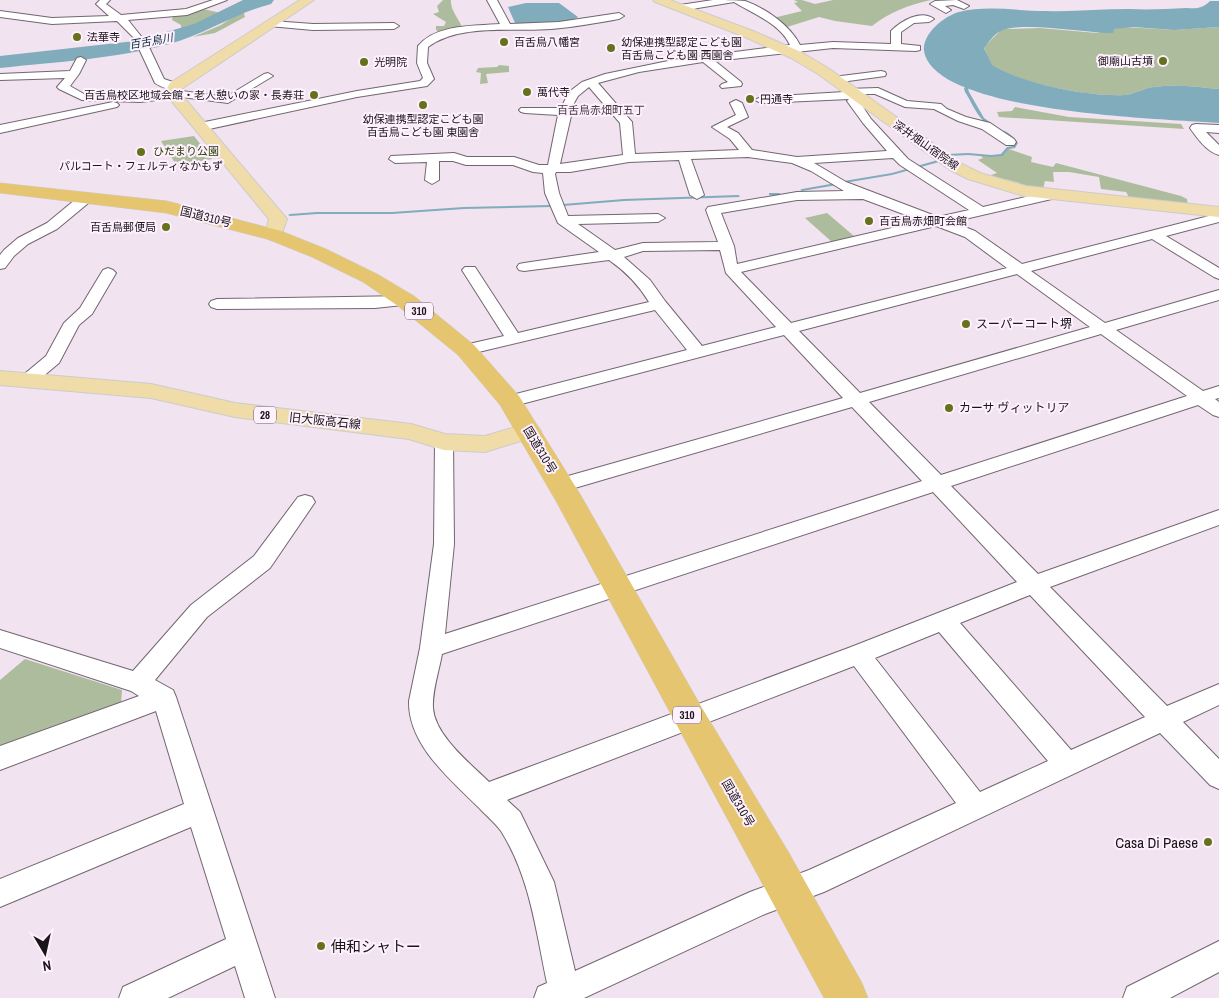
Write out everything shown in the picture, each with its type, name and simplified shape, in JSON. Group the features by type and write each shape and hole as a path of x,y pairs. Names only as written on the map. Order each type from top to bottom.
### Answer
{"highway":[{"name":"国道310号","path":"0,188 168,207 274,235 350,268 406,301 466,350 510,401 561,485 619,586 690,719 846,998"}],"main road":[{"path":"274,235 278,219 200,127 174,91 308,0"},
{"name":"深井畑山宿院線","path":"659,0 789,49 956,167 974,176 1024,191 1217,215"},
{"name":"旧大阪高石線","path":"0,378 151,390 236,410 411,432 444,442 485,444 529,431"}],"street":[{"path":"105,0 101,4 130,27 142,46 159,81 174,91 182,94 228,100 268,76"},
{"path":"0,14 52,21 120,18 187,12 222,0"},
{"path":"492,0 506,26"},
{"path":"680,8 730,0"},
{"path":"737,0 781,27 793,40 789,49"},
{"path":"143,16 162,3"},
{"path":"896,48 896,31 912,20 928,20 946,10"},
{"path":"200,127 357,94 423,84 429,79 422,63 423,46 439,36 506,26 551,26 619,16"},
{"path":"272,24 313,27 394,26"},
{"path":"698,352 659,304 645,283 629,267 563,220 552,193 549,174 556,163 566,112 576,89 706,59 789,49 845,45 916,48"},
{"path":"706,59 737,84 726,86"},
{"path":"80,60 74,74 63,87 82,97 140,99"},
{"path":"708,75 721,73"},
{"path":"0,77 74,74"},
{"path":"835,80 881,74"},
{"path":"594,86 613,88"},
{"path":"594,86 626,122 629,158"},
{"path":"761,100 853,94 870,90 878,91 905,104 936,106 962,119 986,126 1010,142"},
{"path":"0,129 174,91"},
{"path":"853,94 853,100 895,154 904,162 982,212"},
{"path":"736,103 742,117 718,127 729,132 748,153"},
{"path":"524,110 566,112"},
{"path":"948,122 962,119"},
{"path":"1219,129 1196,128 1219,151"},
{"path":"395,159 454,157 466,161 514,161 538,169 570,168 629,158 748,153 795,160 895,154"},
{"path":"684,156 697,195"},
{"path":"432,180 433,158"},
{"path":"795,160 816,168 841,185 864,195 970,234 1103,328 1210,395 1219,411"},
{"path":"864,195 797,196 713,210 727,246 731,270 1219,777"},
{"path":"731,270 1051,195"},
{"path":"0,265 9,253 23,241 52,226 87,197"},
{"path":"510,401 1154,234 1217,215"},
{"path":"563,220 658,218"},
{"path":"1154,234 1219,274"},
{"path":"524,267 613,255 643,247 727,246"},
{"path":"470,270 512,338"},
{"path":"28,380 53,359 72,323 86,311 108,273"},
{"path":"561,485 1219,295"},
{"path":"217,304 406,301"},
{"path":"466,350 659,304"},
{"path":"432,648 1210,395"},
{"path":"444,442 444,544 432,648 421,701 424,724 442,752 510,821 540,882 559,995 1219,694"},
{"path":"138,683 200,611 262,562 305,502"},
{"path":"485,796 859,654 1035,584 1219,517"},
{"path":"943,620 1066,763"},
{"path":"0,639 138,683 164,698 242,947 260,998"},
{"path":"859,654 975,806"},
{"path":"0,758 164,698"},
{"path":"0,893 199,811"},
{"path":"134,998 242,947"},
{"path":"1138,998 1219,956"}],"green space":[{"path":"443,0 451,0 453,11 463,29 439,32 436,30 436,26 444,26 446,22 433,14 439,12 437,6"},
{"path":"794,0 815,4 833,0 931,0 900,10 872,26 819,17 787,27 773,18 802,11 794,3 798,2"},
{"path":"203,9 221,13 187,29 181,29 181,25 172,20 173,15"},
{"path":"243,10 245,17 215,33 193,37 221,25"},
{"path":"1123,27 1174,30 1219,27 1219,89 1162,86 1125,95 1110,95 1056,88 1020,78 991,65 984,47 1000,31 1005,29 1040,28 1097,33"},
{"path":"499,65 509,66 509,72 486,74 488,83 480,84 481,73 476,72 478,68 497,67"},
{"path":"1015,107 1069,117 1181,124 1184,129 999,117 997,112 1012,111"},
{"name":"ひだまり公園","path":"194,136 212,159 177,166 161,141"},
{"path":"1009,149 1032,157 1031,162 1053,167 1056,163 1181,196 1187,199 1188,206 1129,197 1126,192 1101,189 1099,177 1069,172 1053,172 1054,182 1045,181 1043,189 1020,185 1020,183 1004,179 1001,181 991,175 997,173 978,160 983,158 981,156 1004,155"},
{"path":"827,213 854,236 832,242 805,218"},
{"path":"25,659 122,690 121,705 0,750 0,680"}],"water":[{"path":"1210,1 1219,1 1219,27 1174,30 1133,27 1114,29 1113,33 1038,27 1010,28 996,34 984,48 992,65 1021,78 1056,88 1110,95 1125,95 1162,86 1219,89 1219,123 1106,115 1056,109 1008,100 967,88 937,72 924,51 927,38 935,27 953,14 970,10 1056,11 1196,8 1202,7"},
{"path":"526,3 559,3 578,17 566,22 547,24 528,25 515,23 508,7"}],"waterway":[{"name":"百舌鳥川","path":"0,62 135,47 200,28 244,5 265,0"},
{"path":"969,86 966,88 967,92 983,119 993,126"},
{"path":"948,155 1002,155 1008,148 1014,147 1016,143 1012,137 1001,131"},
{"path":"844,182 892,174 938,161"},
{"path":"802,190 836,184"},
{"path":"770,194 779,194"},
{"path":"563,205 624,200 738,196"},
{"path":"290,215 392,213 464,208 549,206"}],"place":[{"name":"法華寺","path":"77,37"},
{"name":"百舌鳥八幡宮","path":"504,42"},
{"name":"幼保連携型認定こども園 百舌鳥こども園 西園舎","path":"611,48"},
{"name":"御廟山古墳","path":"1163,61"},
{"name":"光明院","path":"364,62"},
{"name":"萬代寺","path":"527,92"},
{"name":"百舌鳥校区地域会館・老人憩いの家・長寿荘","path":"314,95"},
{"name":"円通寺","path":"750,99"},
{"name":"幼保連携型認定こども園 百舌鳥こども園 東園舎","path":"423,105"},
{"name":"パルコート・フェルティなかもず","path":"141,152"},
{"name":"百舌鳥赤畑町会館","path":"869,221"},
{"name":"百舌鳥郵便局","path":"166,227"},
{"name":"スーパーコート堺","path":"966,324"},
{"name":"カーサ ヴィットリア","path":"949,408"},
{"name":"Casa Di Paese","path":"1208,842"},
{"name":"伸和シャトー","path":"321,946"}],"district":[{"name":"百舌鳥赤畑町五丁","path":"601,110"}]}
